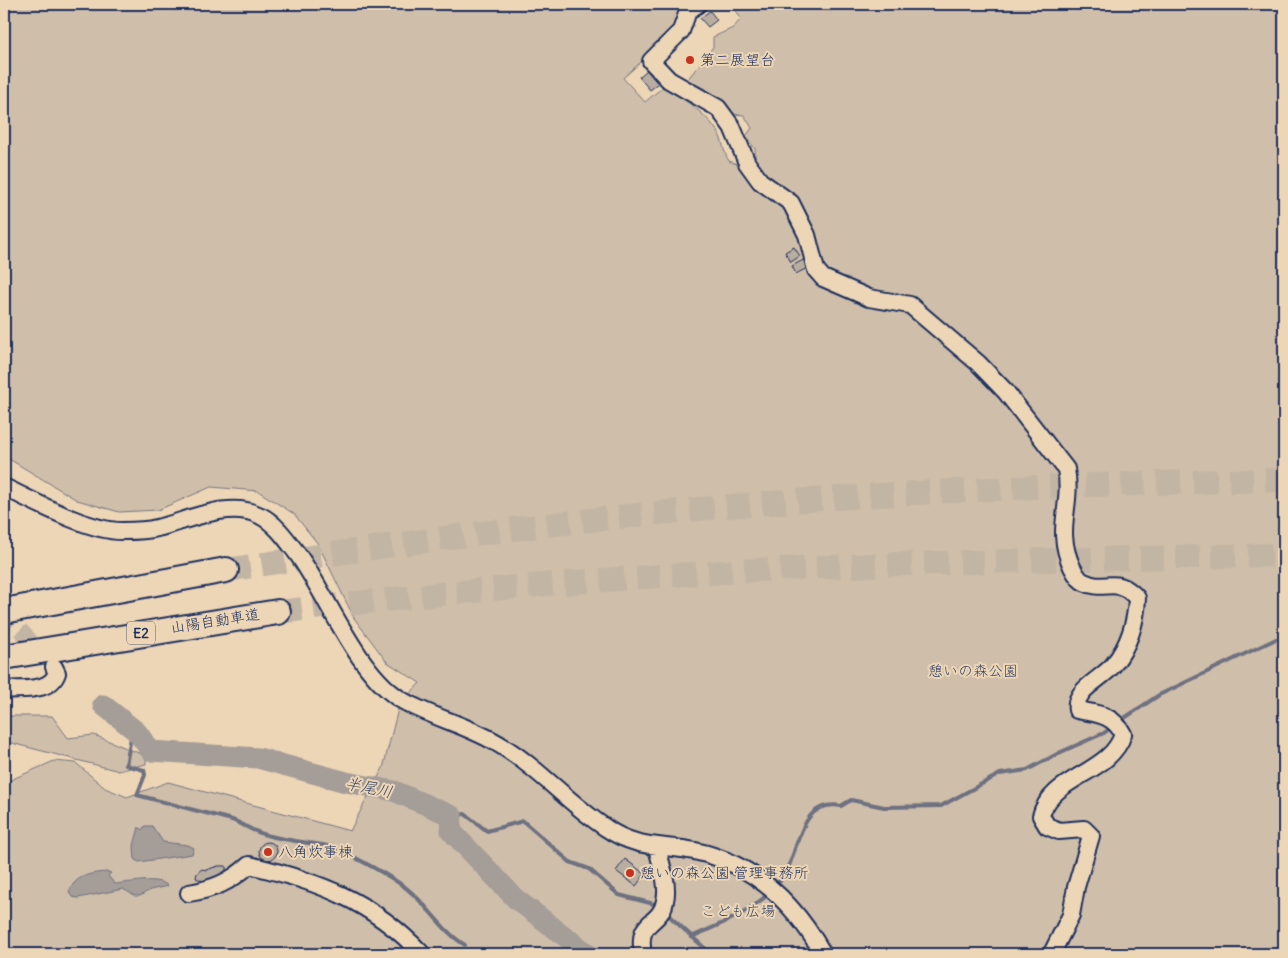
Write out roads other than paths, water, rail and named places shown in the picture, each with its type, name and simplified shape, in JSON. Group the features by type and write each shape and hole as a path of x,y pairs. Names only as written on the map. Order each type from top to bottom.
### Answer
{"highway":[{"path":"4,611 226,570"},
{"name":"山陽自動車道","path":"4,657 278,612"}],"street":[{"path":"698,4 688,11 682,31 652,61 669,80 718,108 732,127 747,163 760,181 791,203 807,236 816,270 823,278 869,298 910,305 978,363 1006,392 1066,469 1069,484 1063,530 1065,553 1075,573 1083,582 1099,586 1119,584 1130,590 1137,598 1136,614 1129,639 1114,664 1099,680 1080,693 1076,702 1077,710 1109,717 1118,723 1123,734 1119,746 1106,759 1064,787 1044,804 1041,816 1047,826 1059,831 1084,829 1091,836 1078,878 1071,915 1053,951 1054,954"},
{"path":"4,487 81,522 119,531 156,529 199,516 238,510 261,516 284,536 309,570 359,654 377,679 404,702 450,720 501,745 530,765 606,828 634,842 657,848 684,849 728,862 765,883 779,894 813,935 823,954"},
{"path":"4,690 47,686 54,681 57,673 54,667"},
{"path":"643,954 641,940 644,930 662,910 667,889 657,848"},
{"path":"189,893 210,890 228,882 249,865 291,874 337,892 364,906 397,930 422,954"}],"waterway":[{"path":"1120,721 1159,695 1276,639"},
{"name":"半尾川","path":"103,705 137,732 151,751 258,758 346,782 394,791 452,816 451,831 516,899 588,954"},
{"path":"127,724 131,737 126,765 144,770 145,775 137,795 232,820 270,836 323,845 352,856 375,868 411,892 448,932 465,945"},
{"path":"774,887 785,875 803,828 817,810 827,806 841,806 851,800 884,807 941,806 1000,774 1027,770 1104,733 1112,727"},
{"path":"452,816 465,814 487,831 523,821 570,862 589,869 619,895 658,905"},
{"path":"691,937 743,913 770,892"},
{"path":"665,912 711,954"}],"tunnel":[{"path":"226,570 377,547 578,521 792,501 1038,487 1284,480"},
{"path":"278,612 410,597 587,581 794,568 958,562 1284,555"},
{"path":"4,612 44,656"}],"place":[{"name":"第二展望台","path":"690,60"},
{"name":"八角炊事棟","path":"268,852"},
{"name":"憩いの森公園 管理事務所","path":"630,873"}],"park label":[{"name":"憩いの森公園","path":"973,671"},
{"name":"こども広場","path":"738,911"}]}
